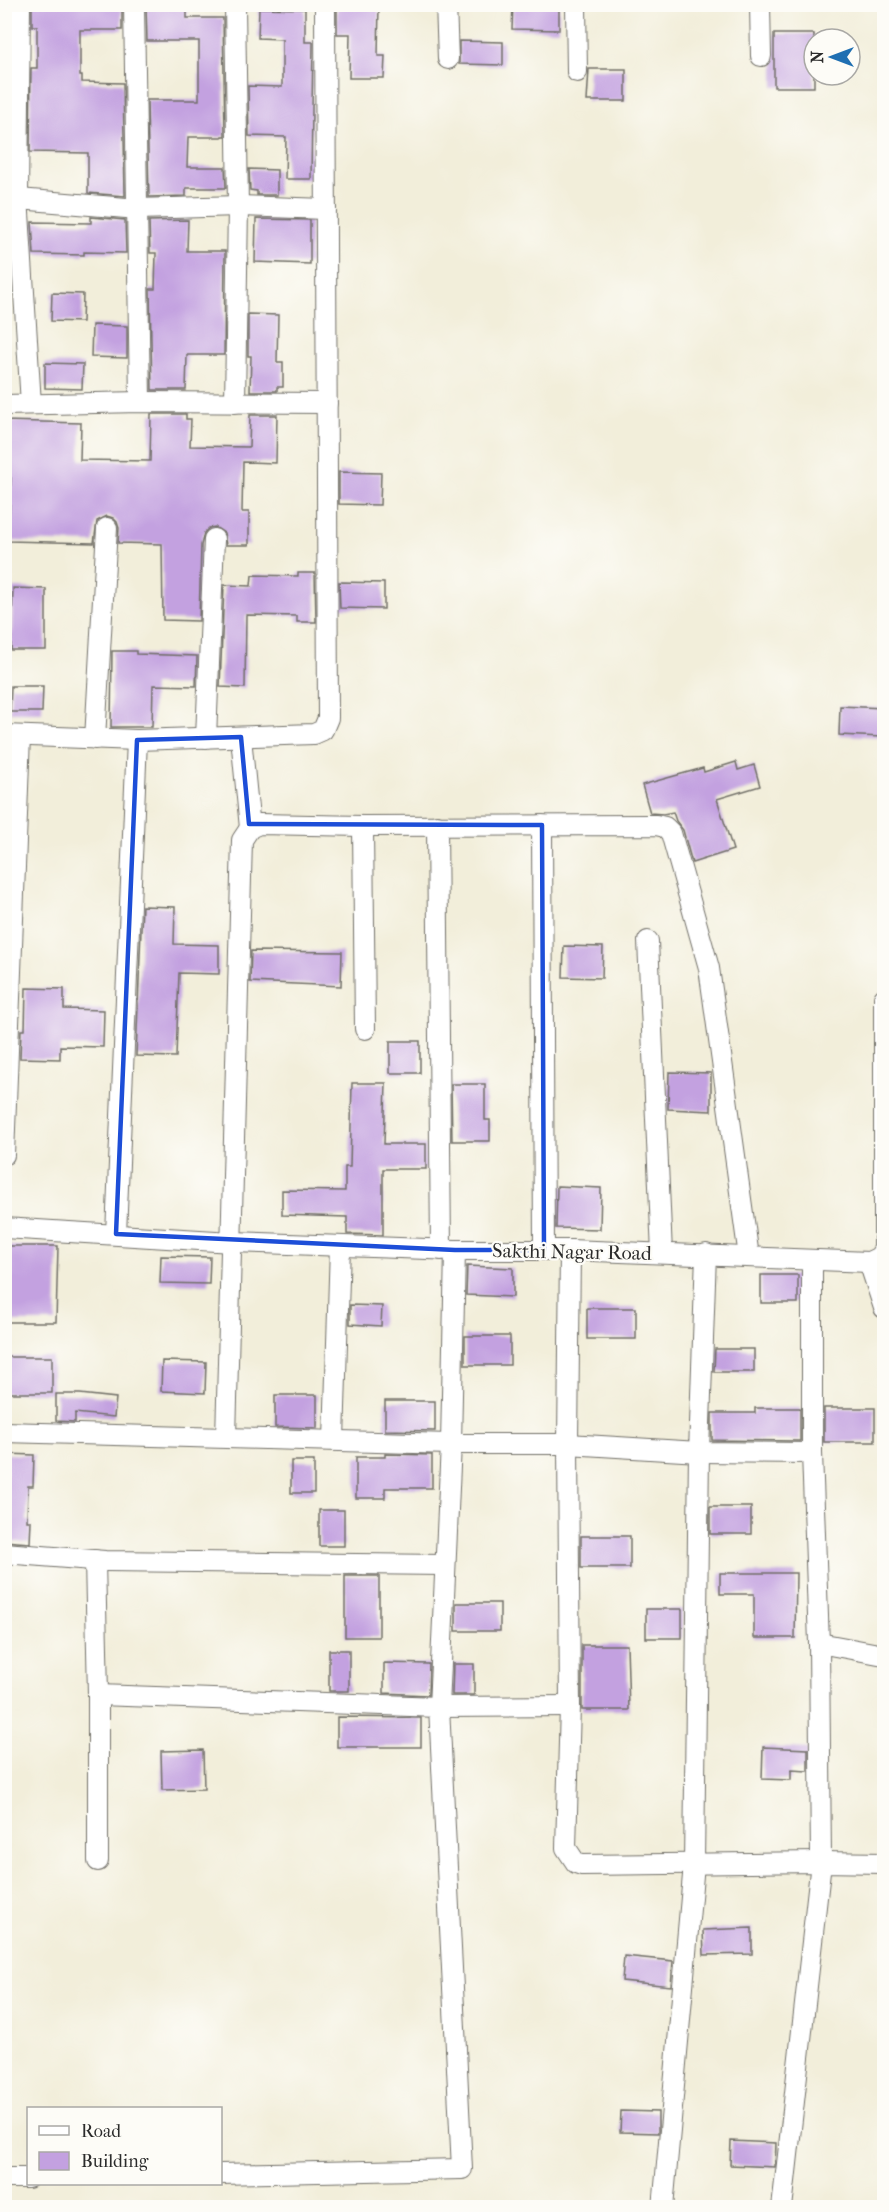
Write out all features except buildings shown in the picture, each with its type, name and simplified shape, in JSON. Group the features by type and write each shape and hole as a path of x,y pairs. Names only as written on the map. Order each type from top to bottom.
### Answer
{"street":[{"path":"20,4 11,197 31,404"},
{"path":"134,4 140,402"},
{"path":"235,403 238,206 236,4"},
{"path":"4,1155 12,736 137,740 314,734 323,730 328,718 325,4"},
{"path":"446,4 448,59"},
{"path":"576,4 577,72"},
{"path":"760,4 761,56"},
{"path":"11,197 138,209 238,206 326,209"},
{"path":"4,405 140,402 327,403"},
{"path":"95,739 106,528"},
{"path":"206,738 214,539"},
{"path":"241,737 250,828"},
{"path":"116,1234 137,740"},
{"path":"226,1437 243,840 250,828 259,824 656,825 665,827 671,833 709,968 749,1257"},
{"path":"222,2174 462,2169 439,1707 451,1444 437,825"},
{"path":"542,825 544,1250"},
{"path":"363,826 365,1029"},
{"path":"648,941 662,1253"},
{"path":"885,998 884,1249 878,1259 885,1308"},
{"name":"Sakthi Nagar Road","path":"4,1228 232,1242 448,1250 570,1250 812,1260 878,1259"},
{"path":"334,1440 340,1246"},
{"path":"570,1250 568,1444 570,1706 566,1848 570,1856 576,1863 582,1865 885,1863"},
{"path":"663,2208 694,1864 699,1452 706,1254"},
{"path":"782,2208 821,1862 819,1643 812,1453 812,1260"},
{"path":"4,1432 451,1444 568,1444 699,1452 812,1453"},
{"path":"4,1553 95,1560 444,1564"},
{"path":"95,1560 98,1861"},
{"path":"819,1643 885,1655"},
{"path":"98,1695 439,1707 570,1706"},
{"path":"4,2178 27,2178"}],"highlighted area":[{"path":"241,737 249,824 542,825 544,1250 455,1250 116,1234 137,740"}]}
